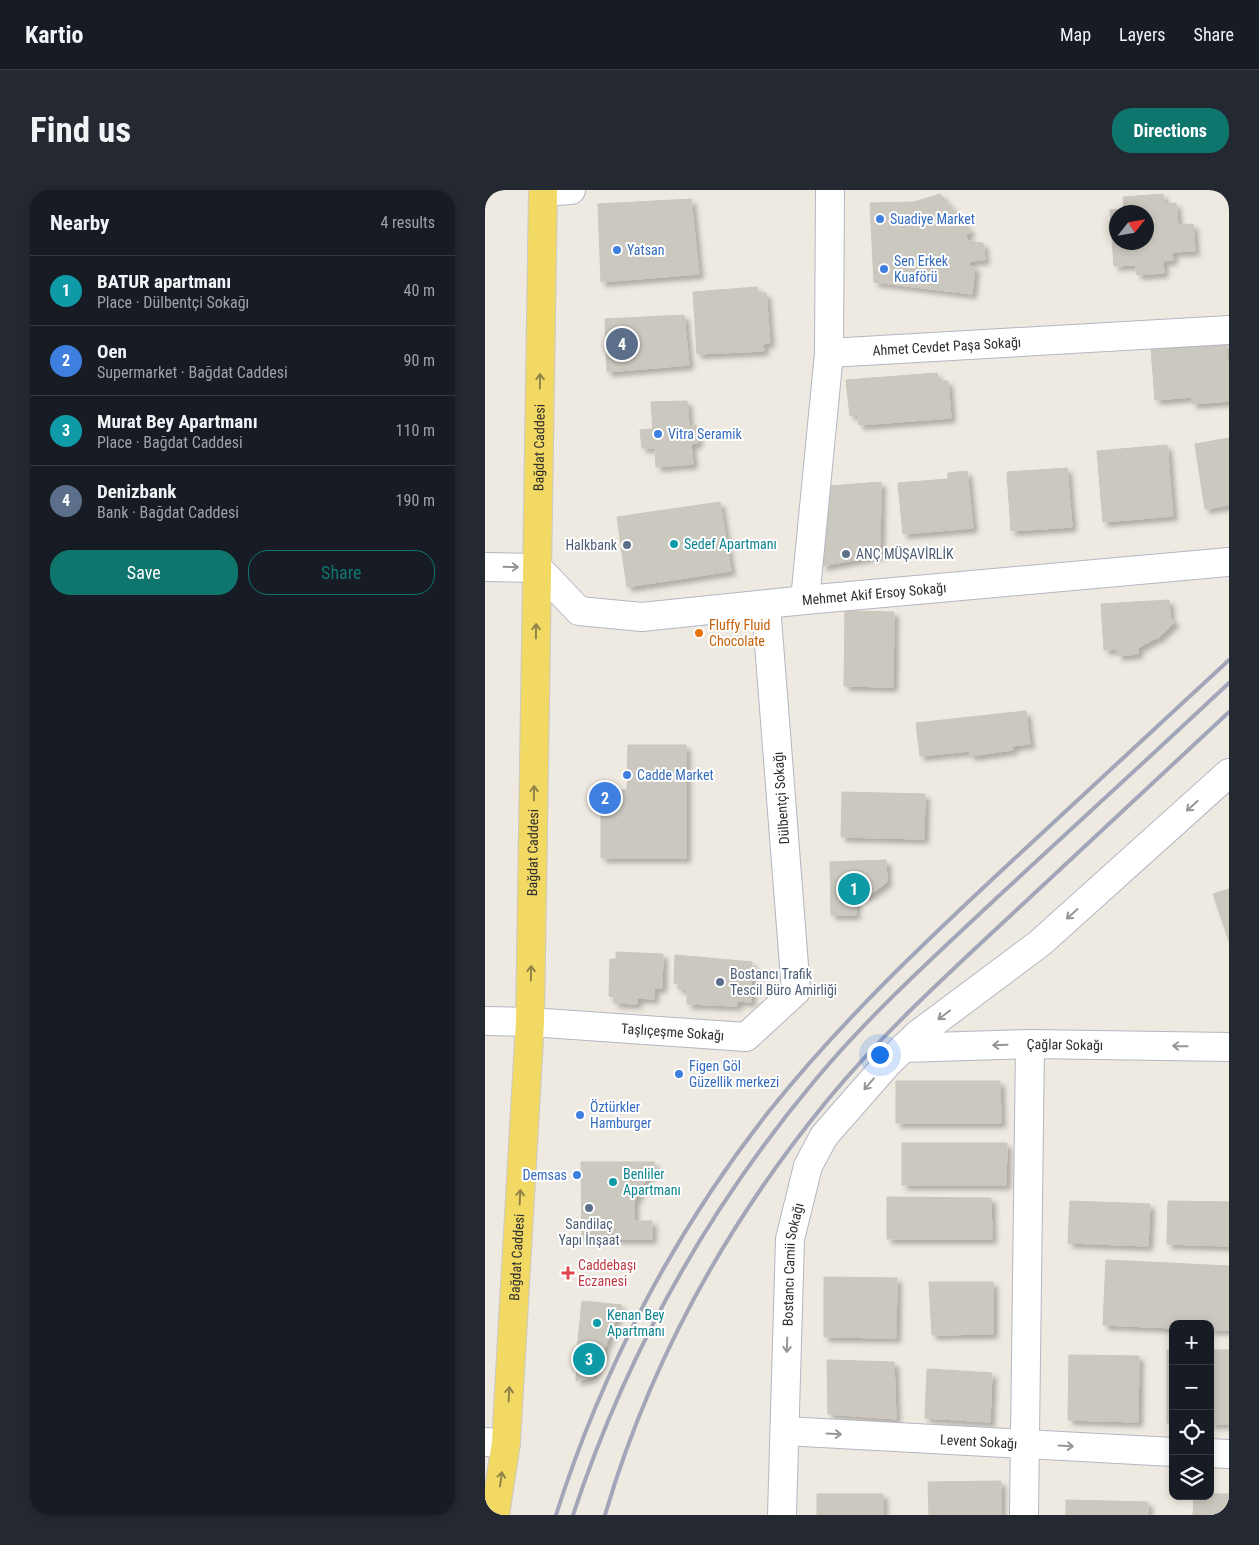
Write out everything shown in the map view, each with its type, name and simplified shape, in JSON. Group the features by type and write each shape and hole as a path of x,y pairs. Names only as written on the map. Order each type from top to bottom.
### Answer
{"main road":[{"name":"Bağdat Caddesi","path":"495,1515 496,1442 530,1022 543,191"}],"street":[{"path":"543,191 571,190"},
{"path":"805,600 829,353 830,190"},
{"name":"Ahmet Cevdet Paşa Sokağı","path":"829,353 1229,330"},
{"name":"Mehmet Akif Ersoy Sokağı","path":"538,568 579,611 642,617 805,600 1229,562"},
{"path":"485,567 538,568"},
{"name":"Dülbentçi Sokağı","path":"767,605 796,991"},
{"name":"Bostancı Camii Sokağı","path":"782,1515 790,1239 808,1166 824,1136 887,1064 917,1035 1040,943 1229,773"},
{"name":"Taşlıçeşme Sokağı","path":"485,1021 530,1022 746,1037 796,991"},
{"path":"1024,1515 1030,1044"},
{"name":"Çağlar Sokağı","path":"903,1048 1030,1044 1229,1047"},
{"name":"Levent Sokağı","path":"785,1431 1169,1452"},
{"path":"1214,1454 1229,1454"}],"building":[{"path":"940,194 971,232 966,235 968,241 983,243 985,260 970,261 969,266 975,267 972,294 874,282 870,203 914,202"},
{"path":"1163,194 1164,204 1176,203 1178,225 1193,224 1195,251 1172,252 1173,260 1163,261 1164,273 1137,275 1136,265 1114,266 1113,250 1154,250 1154,205 1124,205 1123,197"},
{"path":"691,199 699,274 601,282 598,204"},
{"path":"757,287 758,293 766,293 770,343 763,344 764,351 697,354 693,292"},
{"path":"684,315 689,365 607,372 605,319"},
{"path":"1227,343 1229,401 1192,404 1192,397 1155,400 1151,349"},
{"path":"937,373 938,381 948,381 951,418 859,425 858,415 850,416 846,380"},
{"path":"687,401 689,426 696,425 698,443 691,444 693,464 656,467 655,448 642,448 640,430 653,429 651,402"},
{"path":"1229,438 1229,505 1205,509 1195,444"},
{"path":"1167,445 1173,516 1103,522 1097,451"},
{"path":"1067,468 1072,527 1011,531 1007,472"},
{"path":"967,471 973,528 903,534 898,483 948,479 948,473"},
{"path":"881,482 880,555 822,566 830,486"},
{"name":"Sedef Apartmanı","path":"720,502 731,571 627,587 617,517"},
{"path":"1169,600 1170,617 1175,622 1157,639 1138,648 1138,654 1118,656 1117,649 1104,650 1101,604"},
{"path":"845,611 894,612 893,687 844,686"},
{"path":"1026,711 1030,744 1012,746 1013,750 970,756 970,751 920,756 916,723"},
{"path":"628,745 686,745 686,858 601,858 601,790 627,790"},
{"path":"842,792 925,794 924,839 841,837"},
{"path":"886,860 887,882 869,895 855,896 856,915 831,915 830,862"},
{"path":"1229,889 1229,941 1213,894"},
{"path":"616,952 663,954 662,988 654,988 654,999 637,998 637,1004 614,1003 614,997 609,996 610,959 616,959"},
{"path":"675,955 752,962 751,1002 737,1001 737,1006 687,1004 687,989 678,989 678,984 674,983"},
{"path":"896,1081 1000,1081 1001,1123 896,1123"},
{"path":"902,1143 1007,1143 1006,1185 902,1185"},
{"name":"Benliler Apartmanı","path":"581,1162 655,1162 634,1202 634,1221 652,1221 652,1239 582,1239"},
{"path":"887,1197 991,1198 992,1239 887,1239"},
{"path":"1070,1201 1150,1204 1148,1246 1068,1243"},
{"path":"1168,1201 1229,1202 1229,1246 1167,1244"},
{"path":"1106,1260 1229,1266 1229,1330 1214,1330 1214,1320 1169,1320 1169,1328 1103,1325"},
{"path":"824,1277 897,1278 896,1338 824,1337"},
{"path":"929,1282 993,1282 993,1334 932,1335"},
{"name":"Kenan Bey Apartmanı","path":"582,1301 622,1305 607,1342 578,1341"},
{"path":"578,1341 607,1342 593,1377 576,1381"},
{"path":"1167,1350 1169,1350 1169,1423 1167,1423"},
{"path":"1214,1350 1229,1350 1229,1424 1214,1424"},
{"path":"1069,1355 1139,1356 1138,1422 1068,1420"},
{"path":"827,1360 894,1362 896,1419 828,1414"},
{"path":"927,1369 992,1373 990,1422 925,1418"},
{"path":"1001,1481 1001,1515 929,1515 928,1482"},
{"path":"817,1494 883,1494 883,1515 817,1515"},
{"path":"1214,1494 1229,1494 1229,1515 1193,1515 1194,1500 1214,1500"},
{"path":"1066,1500 1148,1502 1148,1515 1066,1515"}],"railway":[{"path":"556,1515 595,1407 645,1303 703,1204 735,1156 770,1110 827,1044 918,950 1229,660"},
{"path":"573,1515 594,1456 618,1398 674,1285 740,1179 777,1128 838,1054 907,982 1229,683"},
{"path":"605,1515 623,1458 669,1348 696,1295 726,1243 758,1193 793,1144 851,1073 917,1004 1229,712"}],"place":[{"name":"Suadiye Market","path":"880,219"},
{"name":"Yatsan","path":"617,250"},
{"name":"Sen Erkek Kuaförü","path":"884,269"},
{"name":"Denizbank","path":"622,344"},
{"name":"Vitra Seramik","path":"658,434"},
{"name":"Sedef Apartmanı","path":"674,544"},
{"name":"Halkbank","path":"627,545"},
{"name":"ANÇ MÜŞAVİRLİK","path":"846,554"},
{"name":"Fluffy Fluid Chocolate","path":"699,633"},
{"name":"Cadde Market","path":"627,775"},
{"name":"Oen","path":"605,798"},
{"name":"BATUR apartmanı","path":"854,889"},
{"name":"Bostancı Trafik Tescil Büro Amirliği","path":"720,982"},
{"name":"Figen Göl Güzellik merkezi","path":"679,1074"},
{"name":"Öztürkler Hamburger","path":"580,1115"},
{"name":"Demsas","path":"577,1175"},
{"name":"Benliler Apartmanı","path":"613,1182"},
{"name":"Sandilaç Yapı İnşaat","path":"589,1208"},
{"name":"Caddebaşı Eczanesi","path":"568,1273"},
{"name":"Kenan Bey Apartmanı","path":"597,1323"},
{"name":"Murat Bey Apartmanı","path":"589,1359"}]}
